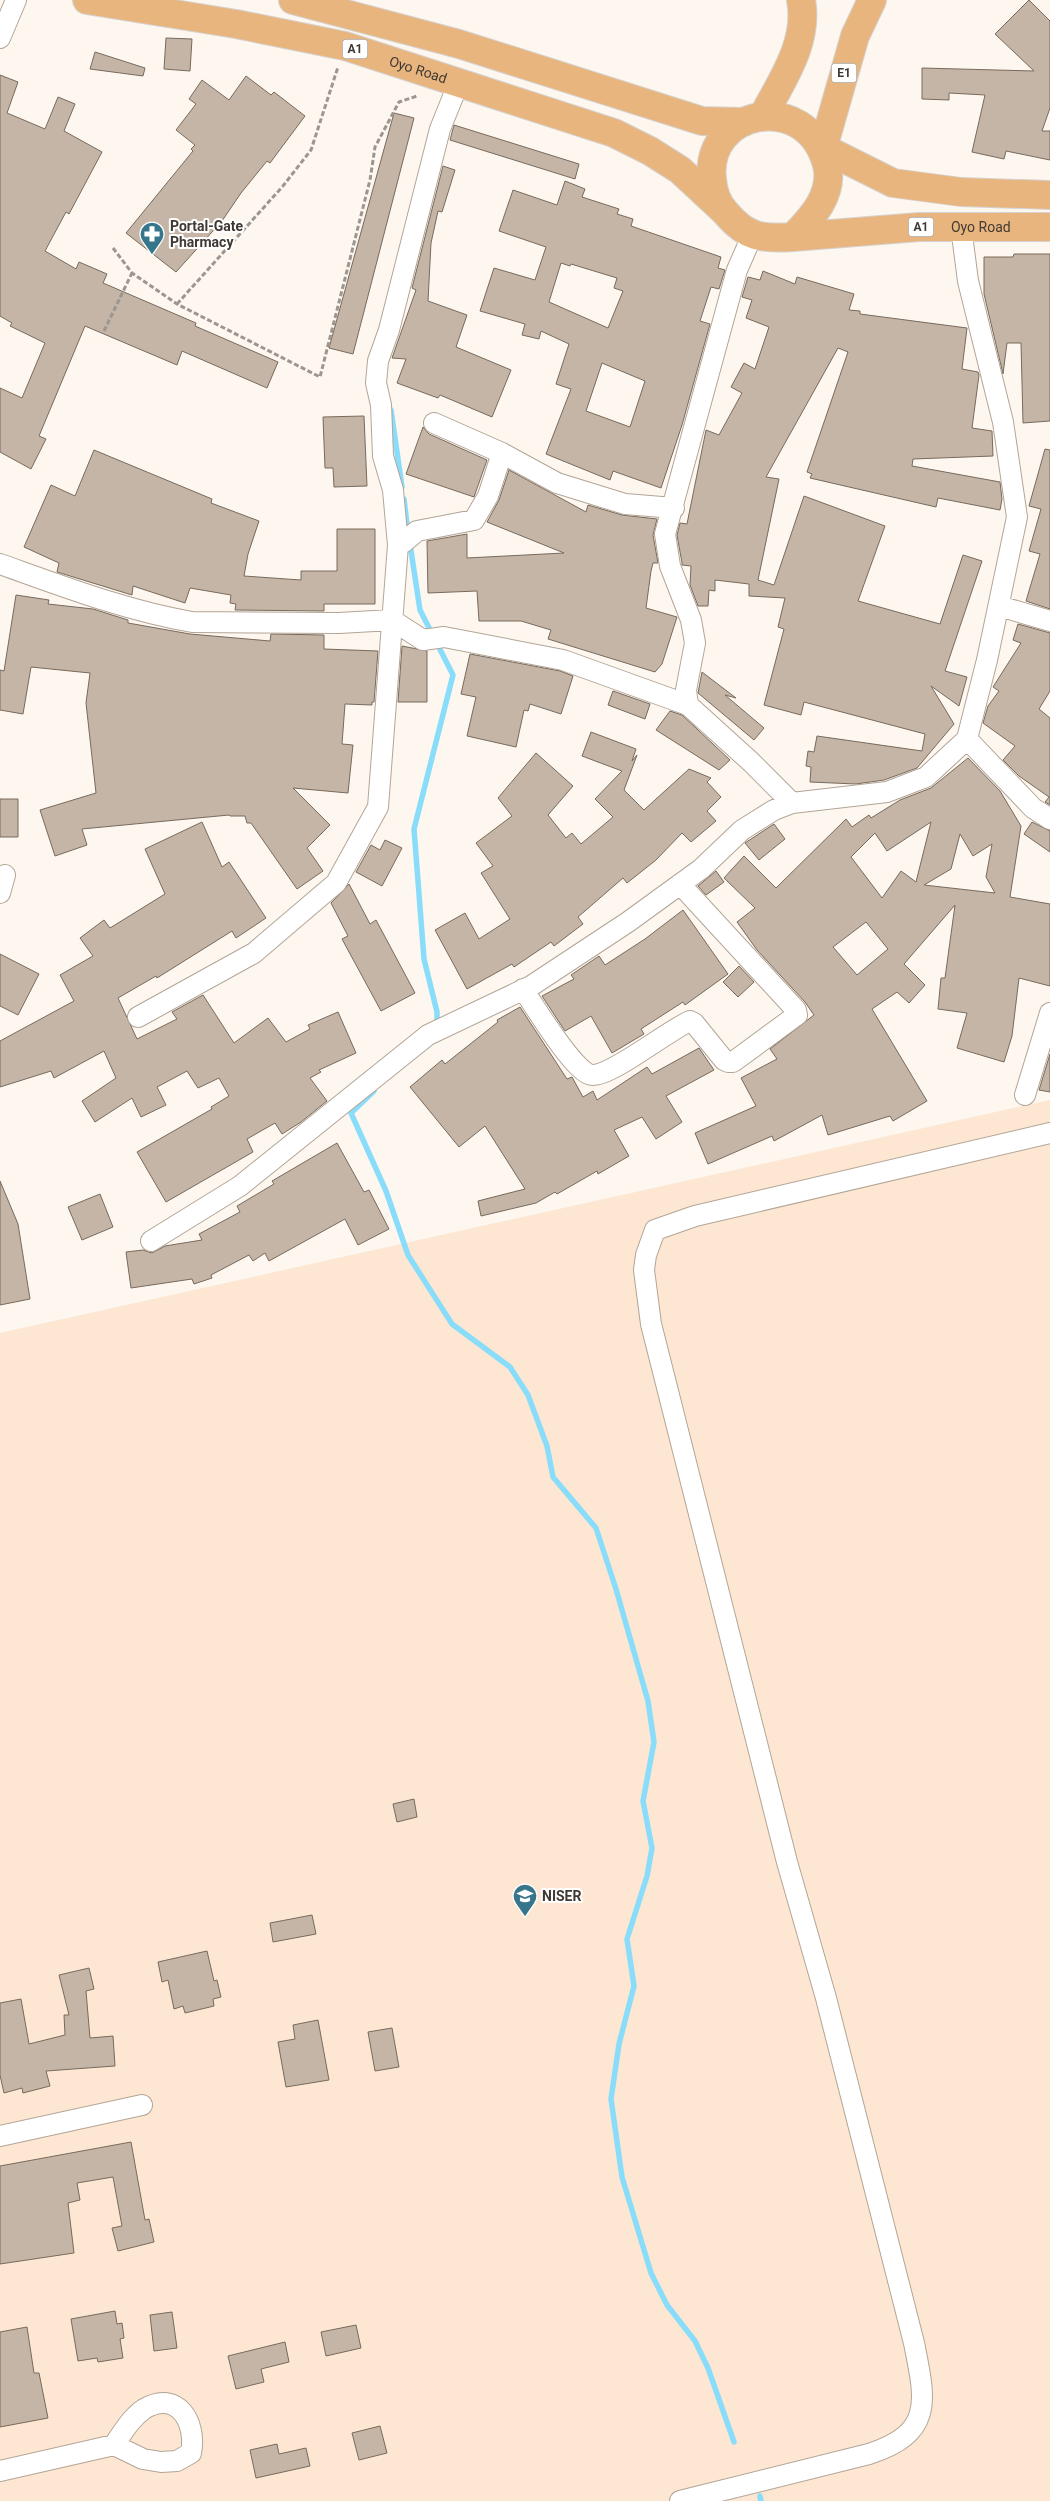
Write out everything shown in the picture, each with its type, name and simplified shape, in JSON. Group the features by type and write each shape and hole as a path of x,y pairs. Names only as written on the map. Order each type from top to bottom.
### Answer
{"highway":[{"name":"Oyo Road","path":"87,0 226,22 345,46 454,93 614,133 650,150 680,170 722,209"},
{"name":"A1","path":"293,0 459,44 702,121 753,119"},
{"path":"753,119 787,117 808,129 823,148 829,172 825,195 813,218 793,237 752,236 738,227 722,209 713,191 711,171 716,151 727,134 753,119 793,60 805,18 801,0"},
{"name":"E1","path":"823,148 855,36 872,0"},
{"path":"823,148 893,183 961,192 1050,195"},
{"name":"Oyo Road","path":"793,237 919,227 1050,227"}],"street":[{"path":"0,38 16,0"},
{"path":"138,1017 254,953 336,883 378,807 386,723 392,620 406,540 383,456 381,405 376,383 378,361 389,330 416,220 454,93"},
{"path":"151,1241 240,1186 436,1031 523,989 628,922 701,869 742,830 774,810 792,803 887,792 926,777 967,739 999,606 1017,517 1003,422 968,281 961,227"},
{"path":"688,705 686,690 695,643 691,620 670,566 665,534 674,508 737,270 752,236"},
{"path":"434,424 502,453 557,483 625,504 674,508"},
{"path":"406,540 474,520 488,496 502,453"},
{"path":"0,564 64,586 174,619 192,622 339,623 392,620 423,640 444,637 563,660 688,705 751,762 792,803"},
{"path":"999,606 1050,621"},
{"path":"967,739 1033,808 1050,818"},
{"path":"523,989 549,1029 578,1066 582,1071 592,1076 616,1065 690,1021 694,1023 724,1060 733,1062 796,1015 796,1010 680,884"},
{"path":"1025,1095 1050,1013"},
{"path":"680,2501 869,2454 898,2444 916,2422 921,2410 924,2391 914,2343 826,1998 787,1862 651,1324 644,1270 646,1255 655,1230 695,1216 1050,1133"},
{"path":"0,2136 142,2105"},
{"path":"0,2472 114,2445"}],"path":[{"path":"177,304 283,186 311,150 345,46"},
{"path":"113,248 132,273 160,290 177,304 320,377 370,180 375,147 399,102 415,95 454,93"},
{"path":"104,331 132,273"}],"shaded area":[{"name":"NISER","path":"1050,1100 1050,2501 0,2501 0,1333"}],"building":[{"path":"1029,0 1050,21 1050,108 1042,131 1050,131 1050,160 1006,151 1004,159 972,152 985,95 949,93 949,100 922,99 922,68 1034,71 995,34"},
{"path":"166,38 192,39 190,71 164,69"},
{"path":"95,52 145,68 143,76 90,69"},
{"path":"0,75 18,82 7,113 45,129 58,97 75,104 64,131 102,152 69,214 66,212 45,251 76,269 79,262 107,274 103,283 196,323 195,326 278,362 267,388 182,351 177,365 85,326 39,436 46,439 31,469 0,452 0,388 22,398 45,343 10,326 12,323 0,316"},
{"path":"246,76 271,95 274,92 305,116 270,163 267,161 241,193 222,221 176,272 126,233 193,151 191,149 195,145 176,130 196,104 189,99 202,80 229,100"},
{"path":"394,113 414,118 353,354 329,348"},
{"path":"454,125 579,164 575,179 450,140"},
{"path":"443,166 455,170 442,212 438,211 431,243 428,301 467,315 456,347 511,370 492,417 440,395 438,398 397,383 406,359 392,358 416,290 412,288"},
{"path":"565,181 585,189 582,197 619,209 617,214 633,219 631,226 721,257 718,268 725,270 719,289 711,287 700,321 710,324 682,425 661,488 613,471 610,480 546,454 571,389 556,384 569,344 541,331 539,339 522,335 525,324 480,311 494,268 535,280 546,247 499,231 513,190 557,205","holes":["561,263 570,266 571,264 617,278 614,288 623,291 608,328 549,302","602,363 645,381 630,427 586,411"]},
{"path":"1014,254 1050,254 1050,421 1023,423 1021,343 1007,343 1003,374 984,294 984,257 1013,257"},
{"path":"763,271 795,284 797,277 854,294 849,310 860,311 860,314 967,328 962,369 978,372 979,375 972,428 992,431 993,456 913,459 912,466 1000,482 1002,499 1000,510 938,498 936,507 810,478 812,474 807,472 848,352 838,348 766,477 779,479 758,580 774,585 804,496 885,526 858,601 940,624 963,555 982,561 945,671 967,677 959,706 931,686 954,724 917,768 884,780 856,784 810,782 811,767 806,766 808,751 814,752 817,736 922,751 925,734 804,702 801,715 764,705 784,629 778,627 785,598 749,596 749,584 715,580 715,591 709,590 708,606 698,606 690,585 691,566 682,565 677,535 680,523 687,524 706,430 719,435 742,393 731,387 744,363 755,369 769,327 746,318 752,300 742,297 748,277 760,280"},
{"path":"364,416 367,486 334,487 333,468 325,468 323,417"},
{"path":"423,427 429,434 487,460 474,497 406,474"},
{"path":"1045,449 1050,450 1050,609 1026,601 1040,554 1029,551 1041,509 1029,506"},
{"path":"94,450 212,499 211,503 259,521 248,554 244,576 301,580 301,571 337,571 337,529 375,529 375,604 324,604 324,611 235,610 236,604 230,603 231,595 190,588 185,603 133,586 132,595 57,572 59,563 24,547 51,485 75,496"},
{"path":"509,470 586,512 588,505 622,515 657,519 653,535 658,563 653,563 646,608 677,617 662,664 655,672 548,639 551,630 521,621 479,621 477,591 428,593 427,541 467,534 467,558 564,553 487,522 499,500"},
{"path":"16,595 49,600 48,604 93,609 128,620 128,623 190,634 270,641 271,634 324,635 324,649 378,651 374,702 372,702 372,705 345,704 342,744 353,745 348,793 293,788 330,825 307,848 323,871 297,889 251,823 247,823 245,816 229,815 82,829 87,845 55,856 40,810 96,793 86,703 90,673 31,667 23,714 0,710 0,670 4,671"},
{"path":"1018,624 1050,633 1050,691 1039,709 1050,718 1050,805 1045,802 1049,797 1019,776 1003,760 1015,746 983,723 988,706 999,691 993,687 1021,643 1013,640"},
{"path":"402,646 427,651 427,702 398,702"},
{"path":"470,654 560,671 573,676 561,714 530,704 528,711 524,710 516,747 467,736 476,697 461,694"},
{"path":"702,672 736,698 725,695 764,728 754,740 698,693"},
{"path":"613,691 650,704 645,719 608,705"},
{"path":"670,711 682,715 730,760 719,770 656,730"},
{"path":"591,732 636,749 632,761 637,755 624,790 644,810 689,769 711,778 707,782 721,797 707,811 716,821 691,842 682,833 656,860 627,883 623,878 578,917 583,924 554,946 551,942 514,967 512,964 467,989 435,930 465,913 479,939 510,919 481,873 493,866 476,843 512,816 498,798 536,753 573,786 548,815 566,838 572,833 581,844 613,817 595,799 622,771 582,756"},
{"path":"968,758 1000,791 1021,826 1010,897 1050,904 1050,986 1019,978 1012,1036 1004,1062 957,1048 967,1013 938,1009 941,978 945,978 955,905 904,964 925,985 909,1003 897,992 872,1009 927,1101 893,1121 890,1116 828,1135 822,1115 774,1141 772,1136 708,1164 695,1133 756,1106 741,1078 777,1059 770,1049 814,1015 805,1002 757,950 737,922 755,908 724,878 744,856 776,888 846,819 852,827 869,815 871,818 900,800 931,788","holes":["931,822 916,882 901,871 882,898 851,857 875,833 887,851","960,834 973,856 992,844 986,877 995,893 924,885 951,869","866,922 888,949 857,975 833,947"]},
{"path":"0,799 18,799 18,837 0,837"},
{"path":"202,822 222,867 229,862 266,918 236,938 232,931 157,978 156,976 118,998 137,1039 177,1019 172,1012 203,995 234,1043 268,1018 286,1042 310,1029 308,1025 338,1012 356,1053 319,1070 321,1072 310,1078 327,1101 301,1122 282,1134 275,1123 247,1139 253,1152 166,1202 137,1152 212,1109 211,1107 229,1096 219,1078 198,1088 187,1071 157,1087 166,1105 141,1117 132,1098 95,1122 82,1101 116,1078 104,1051 54,1078 51,1071 0,1087 0,1041 74,1001 60,975 93,956 80,938 104,920 110,928 165,894 145,849"},
{"path":"1032,822 1050,831 1050,852 1024,834"},
{"path":"774,824 785,839 759,860 745,843"},
{"path":"385,840 402,848 382,886 356,872 371,845 380,850"},
{"path":"716,871 724,882 706,895 698,886"},
{"path":"349,884 370,924 376,920 415,993 381,1011 342,939 348,936 331,903"},
{"path":"683,910 728,974 685,1005 683,1002 641,1029 644,1034 612,1053 591,1016 565,1031 542,996 574,979 571,975 599,956 605,965 645,939"},
{"path":"0,954 39,974 18,1015 0,1006"},
{"path":"739,966 754,982 738,997 723,982"},
{"path":"520,1007 567,1079 572,1077 583,1097 593,1091 597,1100 647,1067 652,1074 699,1048 714,1070 666,1096 682,1122 656,1139 642,1117 614,1130 629,1156 598,1174 597,1171 557,1194 555,1192 536,1203 481,1216 478,1201 525,1189 485,1126 459,1147 410,1087 442,1060 445,1064 498,1022 497,1020"},
{"path":"1050,1054 1050,1092 1039,1090"},
{"path":"337,1143 364,1192 369,1190 389,1229 358,1245 345,1219 269,1261 265,1253 253,1261 249,1255 211,1275 212,1278 194,1284 192,1279 131,1288 126,1252 143,1250 152,1253 165,1246 202,1240 199,1234 240,1212 237,1206 274,1184 272,1181"},
{"path":"0,1181 18,1224 30,1299 0,1305"},
{"path":"100,1194 113,1227 82,1240 68,1207"},
{"path":"414,1799 417,1817 397,1822 393,1804"},
{"path":"312,1915 316,1934 273,1942 270,1923"},
{"path":"207,1951 214,1981 217,1980 221,1997 213,1999 214,2006 185,2013 183,2006 174,2009 168,1980 162,1982 158,1962"},
{"path":"89,1968 94,1989 86,1991 90,2038 113,2036 115,2066 46,2071 50,2086 23,2093 22,2088 4,2093 0,2075 0,2003 21,1999 29,2044 65,2035 64,2015 69,2015 59,1975"},
{"path":"318,2020 329,2080 286,2087 278,2042 295,2039 293,2025"},
{"path":"392,2028 399,2067 375,2071 368,2032"},
{"path":"131,2142 145,2220 149,2219 154,2242 118,2251 112,2228 122,2226 113,2177 77,2183 80,2200 68,2203 74,2253 0,2264 0,2166"},
{"path":"115,2311 117,2324 122,2323 124,2338 120,2339 123,2358 98,2362 97,2358 78,2361 71,2319"},
{"path":"172,2312 177,2348 154,2351 150,2315"},
{"path":"356,2325 361,2348 326,2356 321,2332"},
{"path":"27,2327 34,2373 39,2373 48,2418 0,2427 0,2332"},
{"path":"285,2342 289,2362 261,2369 264,2382 236,2389 228,2356"},
{"path":"380,2426 387,2453 359,2460 352,2433"},
{"path":"277,2444 279,2454 306,2448 310,2466 256,2478 250,2450"}],"waterway":[{"path":"391,410 402,487"},
{"path":"404,499 408,532"},
{"path":"410,544 420,610 453,675 414,829 424,959 437,1012 437,1026"},
{"path":"374,1091 351,1113 386,1191 408,1255 452,1324 510,1367 528,1395 547,1446 553,1477 596,1528 616,1589 648,1701 654,1742 643,1801 652,1848 647,1876 627,1939 634,1986 619,2044 611,2099 622,2177 651,2273 667,2305 695,2341 708,2368 734,2442"},
{"path":"760,2496 761,2501"}],"place":[{"name":"Portal-Gate Pharmacy","path":"152,255"},
{"name":"NISER","path":"525,1917"}]}
